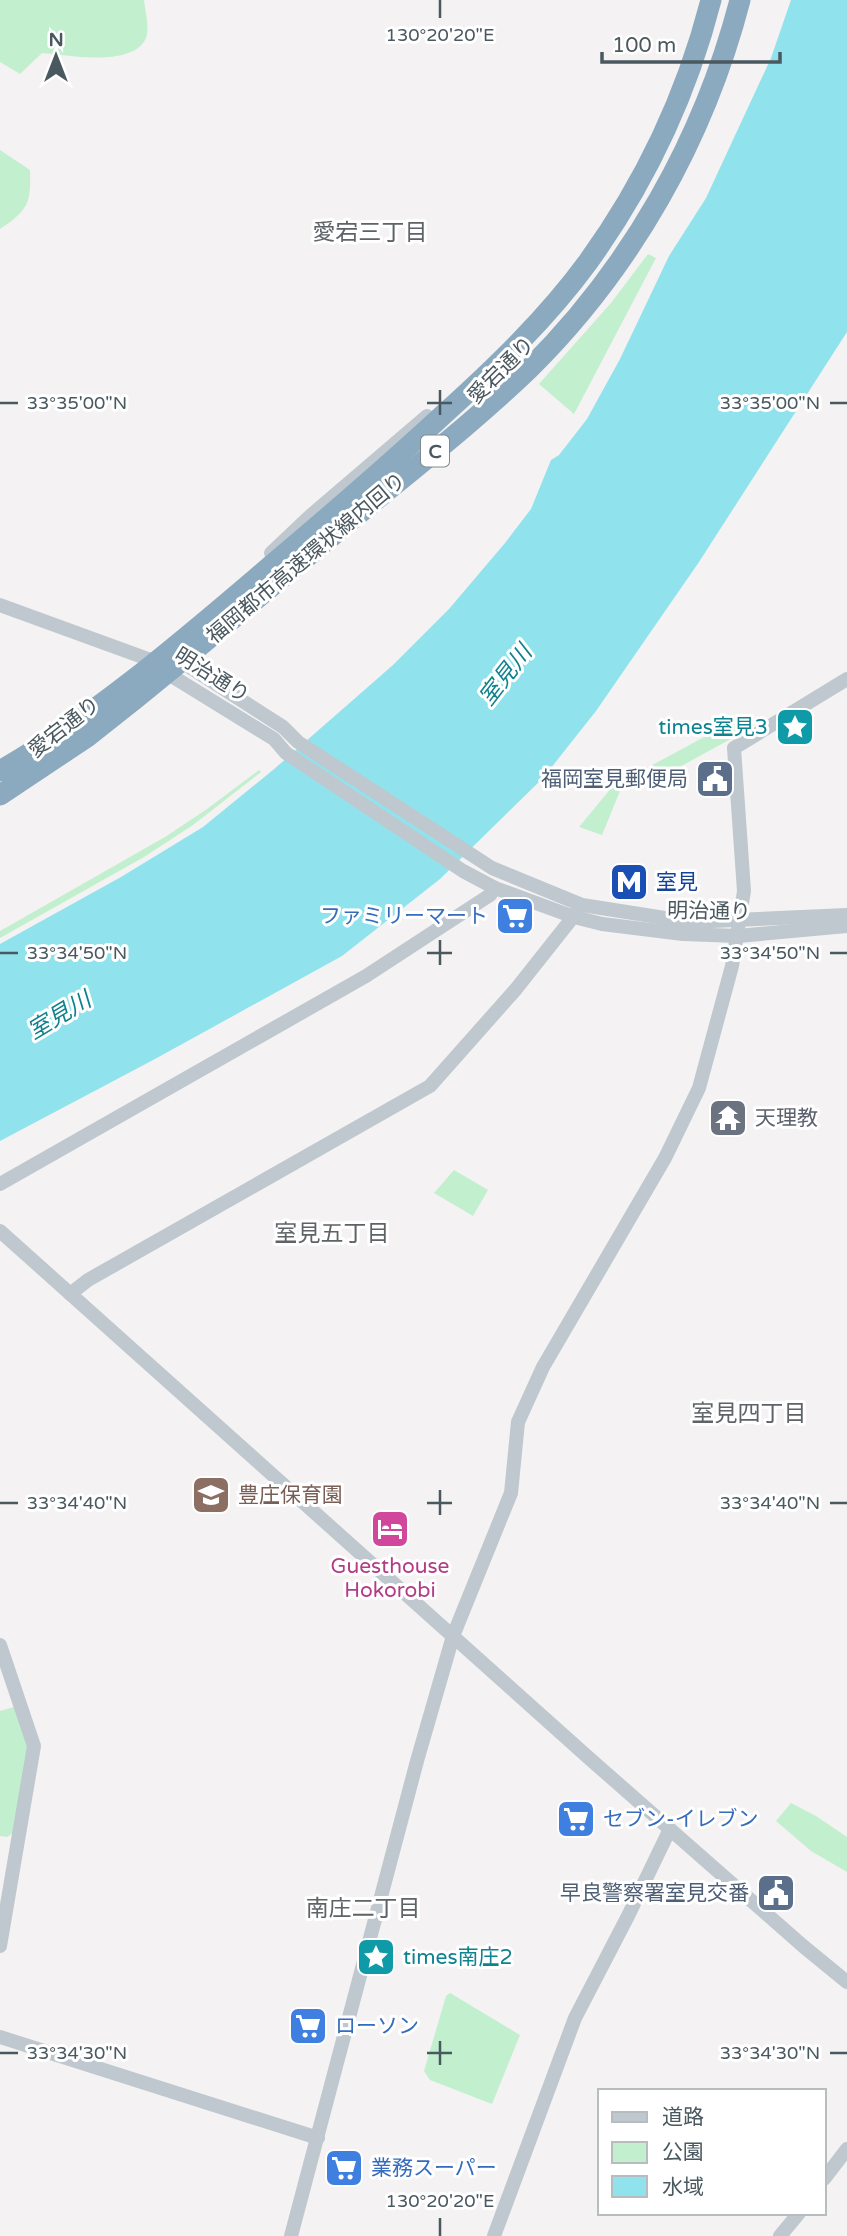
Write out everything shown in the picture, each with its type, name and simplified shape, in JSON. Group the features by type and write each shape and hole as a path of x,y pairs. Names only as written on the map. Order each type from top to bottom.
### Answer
{"highway":[{"name":"C","path":"0,771 38,749 121,690 232,599 379,474 471,389 553,306 618,218 655,151 693,64 712,0"},
{"path":"665,188 682,127 707,65 726,0"},
{"name":"福岡都市高速環状線内回り","path":"0,796 77,744 145,691 472,419 551,346 623,257 672,176 715,81 740,0"}],"street":[{"name":"愛宕通り","path":"0,771 65,727 148,660 340,491 501,356 541,316 612,228 644,176 705,33 712,0"},
{"name":"愛宕通り","path":"0,796 46,769 333,543 474,427 564,336 636,240 665,188 696,128 716,81 740,0"},
{"name":"明治通り","path":"0,605 148,660 274,739 286,752 456,866 495,888 578,911 739,928 847,926"},
{"name":"明治通り","path":"148,660 183,662 283,727 298,742 472,856 578,911"},
{"path":"291,2236 417,1761 453,1636 511,1493 519,1422 525,1402 665,1158 699,1088 739,928 744,891 734,748 847,679"},
{"path":"0,1184 366,976 490,895 495,888"},
{"path":"70,1294 88,1280 430,1086 516,989 578,911"},
{"name":"明治通り","path":"739,928 847,915"},
{"path":"0,1231 803,1947 847,1982"},
{"path":"0,1645 34,1746 0,1946"},
{"path":"494,2236 575,2018 670,1829"},
{"path":"0,2037 318,2138"},
{"path":"826,2176 847,2149"},
{"path":"780,2236 797,2215"}],"green space":[{"path":"0,0 144,0 147,34 139,47 114,56 82,57 42,53 20,74 0,62"},
{"path":"0,150 30,170 30,182 26,205 17,217 0,229"},
{"path":"648,254 656,258 574,414 539,384 611,303"},
{"path":"743,716 749,729 643,787 645,769"},
{"path":"259,770 261,772 193,825 144,857 0,938 0,931 165,837"},
{"path":"613,786 620,791 602,835 579,827"},
{"path":"454,1170 488,1190 473,1216 434,1193"},
{"path":"14,1707 28,1745 13,1833 7,1837 0,1836 0,1711"},
{"path":"791,1803 847,1837 847,1872 811,1851 776,1821"},
{"path":"450,1993 520,2035 492,2104 430,2080 424,2071 446,1996"}],"water":[{"name":"室見川","path":"791,0 847,0 847,332 699,562 596,711 543,778 440,879 342,956 0,1141 0,944 121,877 203,827 393,665 449,609 505,543 531,509 551,460 559,455 587,419 620,359 669,256 706,198 771,58"}],"place":[{"name":"times室見3","path":"795,727"},
{"name":"福岡室見郵便局","path":"715,779"},
{"name":"室見","path":"629,882"},
{"name":"ファミリーマート","path":"515,916"},
{"name":"天理教","path":"728,1118"},
{"name":"豊庄保育園","path":"211,1495"},
{"name":"Guesthouse Hokorobi","path":"390,1529"},
{"name":"セブン-イレブン","path":"576,1819"},
{"name":"早良警察署室見交番","path":"776,1893"},
{"name":"times南庄2","path":"376,1957"},
{"name":"ローソン","path":"308,2026"},
{"name":"業務スーパー","path":"344,2168"}],"district":[{"name":"愛宕三丁目","path":"370,232"},
{"name":"室見五丁目","path":"332,1233"},
{"name":"室見四丁目","path":"749,1413"},
{"name":"南庄二丁目","path":"363,1908"}]}
